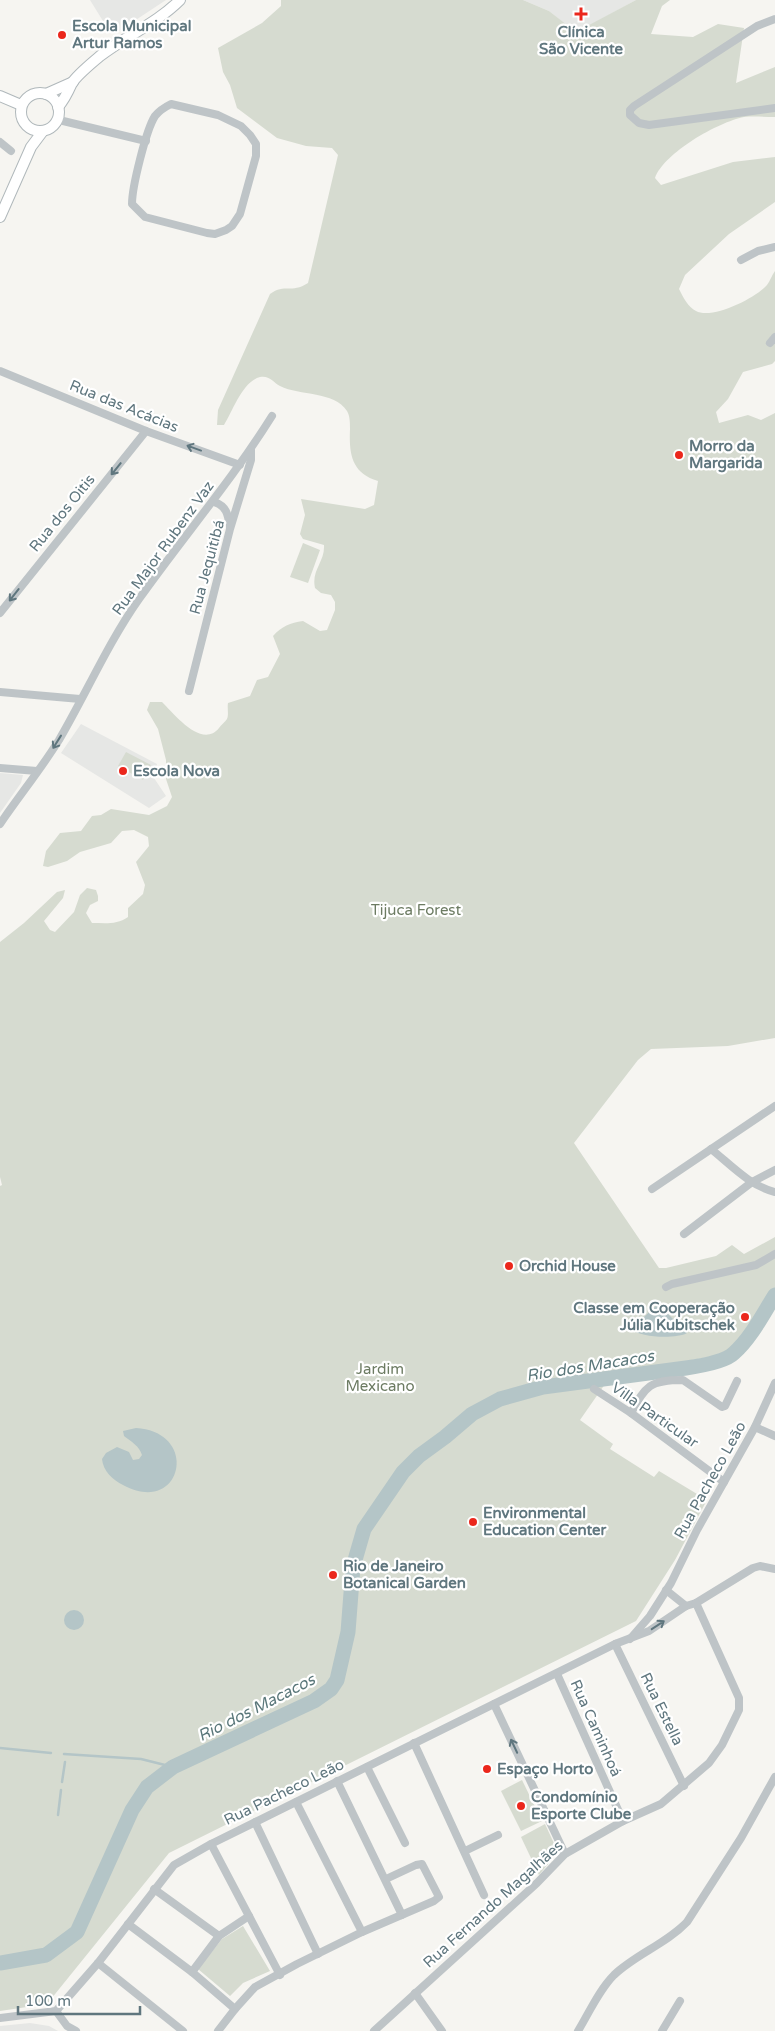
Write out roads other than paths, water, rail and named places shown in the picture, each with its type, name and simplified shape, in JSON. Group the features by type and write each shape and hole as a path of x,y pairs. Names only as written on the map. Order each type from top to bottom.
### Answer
{"street":[{"path":"58,106 73,82 100,56 161,17 180,0"},
{"path":"775,19 757,26 658,90 634,106 630,110 630,115 639,123 649,125 775,108"},
{"path":"32,147 29,128 21,118 21,105 32,94 46,94 73,82"},
{"path":"29,128 43,131 51,128 58,120 56,101 46,94"},
{"path":"0,96 21,105"},
{"path":"171,104 218,115 241,126 256,144 256,156 240,214 232,226 215,234 207,233 145,217 138,211 132,204 132,196 146,141 154,118 171,104"},
{"path":"58,120 146,141"},
{"path":"0,217 32,147 43,131"},
{"path":"0,142 11,151"},
{"path":"741,260 758,251 775,246"},
{"name":"Rua das Acácias","path":"0,371 146,431 240,465"},
{"name":"Rua Major Rubenz Vaz","path":"0,824 59,740 80,699 138,600 214,502 251,450 272,416"},
{"name":"Rua dos Oitis","path":"0,613 146,431"},
{"name":"Rua Jequitibá","path":"189,691 230,529 251,460 251,450"},
{"path":"214,502 223,505 225,508 230,529"},
{"path":"0,692 80,699"},
{"path":"0,768 37,771"},
{"path":"652,1189 775,1106"},
{"path":"711,1149 752,1182 764,1189 775,1192"},
{"path":"684,1234 752,1182 775,1170"},
{"path":"666,1287 756,1265 775,1254"},
{"path":"631,1413 645,1389 657,1383 683,1380 722,1407 725,1406 737,1381"},
{"name":"Rua Pacheco Leão","path":"628,1640 650,1616 671,1583 697,1530 755,1427 775,1383"},
{"name":"Villa Particular","path":"594,1389 631,1413 724,1482"},
{"path":"755,1427 775,1436"},
{"name":"Rua Pacheco Leão","path":"56,2011 98,1963 174,1865 211,1844 367,1766 615,1644 649,1631 686,1606 696,1603 753,1568 760,1566 775,1569"},
{"path":"666,1590 686,1606"},
{"name":"Rua Fernando Magalhães","path":"374,2031 537,1883 565,1854 623,1821 661,1804 709,1763 722,1746 739,1710 739,1698 696,1603"},
{"name":"Rua Estella","path":"615,1644 684,1786"},
{"name":"Rua Caminhoá","path":"557,1674 623,1821"},
{"path":"494,1704 565,1854"},
{"path":"414,1743 484,1895"},
{"path":"367,1766 404,1843"},
{"path":"578,2031 613,1976 677,1933 687,1922 741,1838 775,1777"},
{"path":"337,1782 402,1914"},
{"path":"296,1802 362,1932"},
{"path":"255,1822 318,1954"},
{"path":"465,1851 498,1835"},
{"path":"211,1844 280,1975"},
{"path":"218,2031 234,2009 255,1987 362,1932 434,1901 439,1895 422,1864 386,1879"},
{"path":"154,1889 219,1936"},
{"path":"192,1972 219,1936 250,1916"},
{"path":"128,1924 192,1972 234,2009"},
{"path":"98,1963 183,2031"},
{"path":"415,1993 442,2031"},
{"path":"662,2031 680,2001"},
{"path":"0,2018 56,2011 67,2026 76,2031"}],"waterway":[{"name":"Rio dos Macacos","path":"0,1963 46,1955 77,1932 132,1810 147,1787 173,1767 314,1701 331,1689 337,1680 348,1632 353,1567 364,1529 403,1472 419,1456 472,1414 500,1399 543,1387 692,1367 725,1359 734,1353 746,1340 775,1295"},
{"path":"0,1748 51,1753"},
{"path":"64,1754 141,1759 173,1767"},
{"path":"62,1782 65,1762"},
{"path":"58,1815 61,1790"}],"place":[{"name":"Clínica São Vicente","path":"581,14"},
{"name":"Escola Municipal Artur Ramos","path":"62,35"},
{"name":"Morro da Margarida","path":"679,455"},
{"name":"Escola Nova","path":"123,771"},
{"name":"Orchid House","path":"509,1266"},
{"name":"Classe em Cooperação Júlia Kubitschek","path":"745,1317"},
{"name":"Environmental Education Center","path":"473,1522"},
{"name":"Rio de Janeiro Botanical Garden","path":"333,1575"},
{"name":"Espaço Horto","path":"487,1769"},
{"name":"Condomínio Esporte Clube","path":"521,1806"}],"park label":[{"name":"Tijuca Forest","path":"416,910"},
{"name":"Jardim Mexicano","path":"380,1378"}]}
